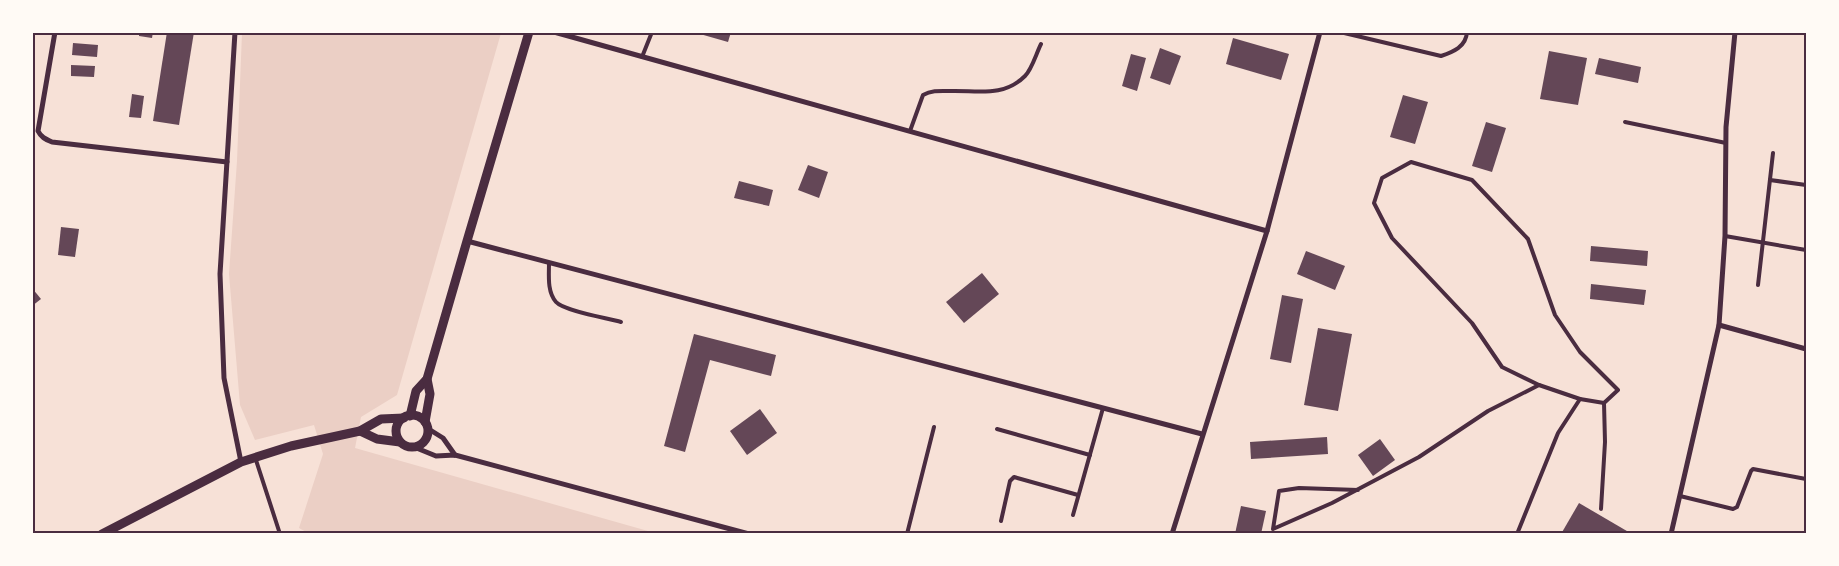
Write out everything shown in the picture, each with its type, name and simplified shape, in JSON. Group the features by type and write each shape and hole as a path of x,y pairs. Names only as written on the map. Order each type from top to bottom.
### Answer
{"street":[{"path":"55,32 38,131 45,139 52,142 228,162"},
{"path":"236,32 220,274 224,378 241,462"},
{"path":"400,442 396,432 397,426 407,417 416,391 427,379 466,241 529,32"},
{"path":"554,32 1267,231"},
{"path":"1172,534 1267,231 1320,32"},
{"path":"1672,534 1719,325 1725,236 1726,143 1736,32"},
{"path":"466,241 1202,434"},
{"path":"1719,325 1806,349"},
{"path":"414,447 426,438 430,394 427,379"},
{"path":"102,534 241,462 291,446 360,431 380,419 418,417 443,438 454,455"},
{"path":"360,431 377,439 400,442 436,456 454,455 749,534"}],"lane":[{"path":"642,57 652,32"},
{"path":"1340,32 1441,56 1456,51 1467,38 1467,32"},
{"path":"910,132 923,95 929,92 958,90 975,93 1010,87 1026,75 1041,44"},
{"path":"1625,122 1726,143"},
{"path":"1758,285 1773,153"},
{"path":"1601,509 1605,442 1604,403 1618,390 1580,352 1555,316 1528,239 1472,180 1411,162 1382,178 1374,203 1392,238 1472,323 1502,368 1539,385 1580,399 1604,403"},
{"path":"1770,180 1806,185"},
{"path":"1725,236 1806,250"},
{"path":"550,263 549,282 551,293 556,302 564,307 620,322"},
{"path":"1272,531 1358,490 1419,456 1488,411 1539,385"},
{"path":"1517,534 1558,433 1580,399"},
{"path":"1073,515 1102,408"},
{"path":"907,534 934,427"},
{"path":"997,429 1090,454"},
{"path":"256,457 280,534"},
{"path":"1680,496 1733,509 1737,507 1750,471 1753,469 1806,479"},
{"path":"1001,522 1010,481 1014,477 1078,495"},
{"path":"1272,531 1279,491 1299,488 1358,490"}],"shaded area":[{"path":"242,33 501,33 397,395 361,417 355,448 655,533 308,533 299,528 323,454 314,425 255,440 240,405 229,274 237,161"}],"building":[{"path":"139,32 153,32 152,38 139,36"},
{"path":"167,32 194,32 179,125 153,121"},
{"path":"693,32 731,32 728,42"},
{"path":"1233,38 1289,54 1281,80 1226,64"},
{"path":"73,43 98,45 97,57 72,55"},
{"path":"1160,48 1181,56 1170,85 1150,78"},
{"path":"1549,51 1587,58 1578,105 1540,99"},
{"path":"1131,54 1146,58 1137,91 1122,86"},
{"path":"1599,58 1641,67 1638,83 1595,74"},
{"path":"71,65 95,66 94,77 71,76"},
{"path":"132,94 144,96 141,118 129,117"},
{"path":"1403,95 1428,102 1415,144 1390,137"},
{"path":"1486,122 1506,128 1492,172 1472,166"},
{"path":"808,165 828,172 819,198 798,190"},
{"path":"739,181 773,190 769,206 734,198"},
{"path":"61,227 79,229 75,257 58,255"},
{"path":"1591,246 1648,251 1647,266 1590,261"},
{"path":"1306,251 1345,266 1335,290 1297,274"},
{"path":"982,273 999,294 964,323 946,302"},
{"path":"1591,284 1646,290 1644,305 1590,299"},
{"path":"32,288 41,299 32,306"},
{"path":"1282,295 1303,299 1291,363 1270,359"},
{"path":"1318,328 1352,334 1338,411 1304,405"},
{"path":"694,334 776,355 771,376 710,360 685,452 664,446"},
{"path":"760,409 777,433 747,455 730,431"},
{"path":"1327,437 1328,454 1251,459 1250,442"},
{"path":"1380,439 1395,460 1373,476 1358,455"},
{"path":"1579,503 1632,534 1561,534"},
{"path":"1241,506 1266,511 1261,534 1235,534"}]}
